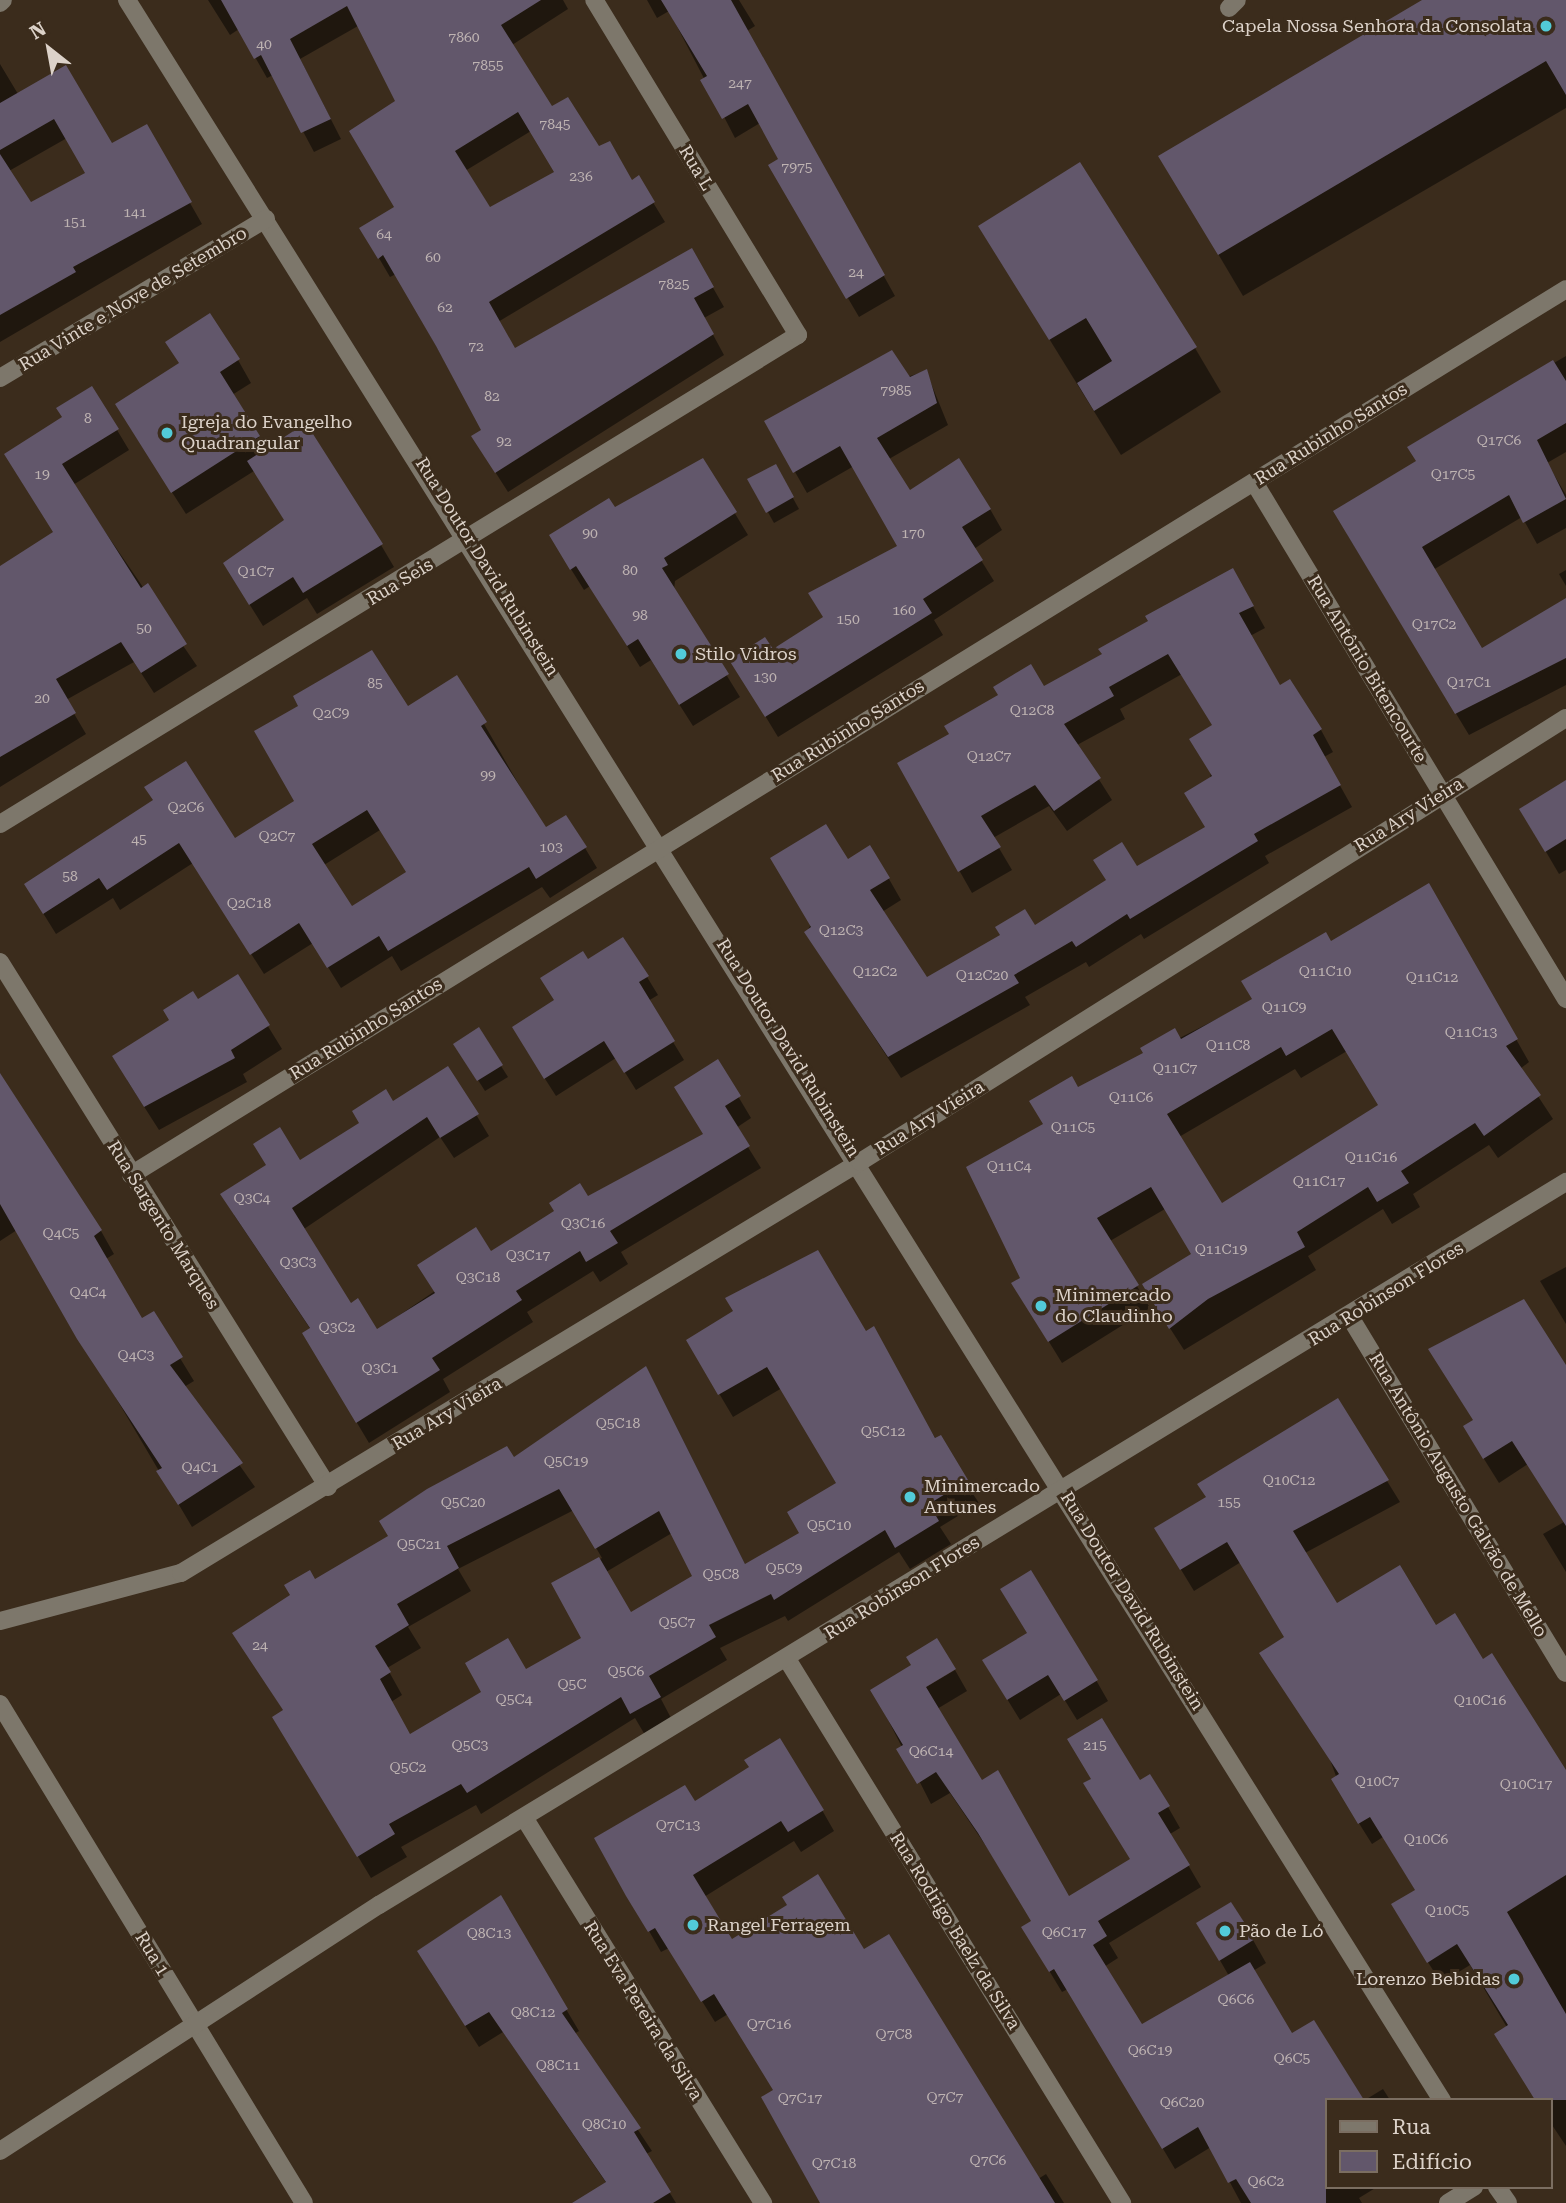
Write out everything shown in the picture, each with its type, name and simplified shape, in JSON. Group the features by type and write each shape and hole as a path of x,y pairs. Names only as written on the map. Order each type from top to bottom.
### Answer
{"street":[{"name":"Rua Doutor David Rubinstein","path":"127,0 471,540 1442,2098"},
{"name":"Rua L","path":"594,0 798,335"},
{"name":"Rua Vinte e Nove de Setembro","path":"0,379 266,219"},
{"name":"Rua Rubinho Santos","path":"131,1175 1566,289"},
{"name":"Rua Seis","path":"0,824 471,540 798,335"},
{"name":"Rua Antônio Bitencourte","path":"1254,482 1566,999"},
{"name":"Rua Ary Vieira","path":"0,1621 181,1573 328,1487 860,1163 1566,718"},
{"name":"Rua Sargento Marques","path":"0,962 328,1487"},
{"name":"Rua Robinson Flores","path":"0,2151 379,1905 1350,1317 1566,1182"},
{"name":"Rua Antônio Augusto Galvão de Mello","path":"1350,1317 1566,1673"},
{"name":"Rua Rodrigo Baelz da Silva","path":"787,1659 1122,2203"},
{"name":"Rua 1","path":"0,1704 304,2203"},
{"name":"Rua Eva Pereira da Silva","path":"525,1819 763,2203"},
{"path":"1448,2203 1471,2189"}],"building":[{"path":"221,0 541,0 501,25 552,106 568,97 599,146 610,141 632,180 639,175 655,202 489,302 515,348 692,248 714,287 694,298 714,334 495,473 471,436 481,430 436,346 383,255 378,259 359,228 394,207 349,131 395,101 347,6 290,39 331,119 301,133 261,55 254,59","holes":["518,112 554,172 490,207 455,151"]},
{"path":"661,0 731,0 885,275 846,299 768,165 778,159 748,104 722,119 700,80 707,76"},
{"path":"1422,0 1566,0 1566,95 1546,61 1218,255 1158,156"},
{"path":"66,65 112,143 147,124 192,202 73,267 76,272 0,315 0,154 31,202 85,173 54,119 0,150 0,103"},
{"path":"1080,162 1197,347 1094,411 1077,383 1112,361 1086,318 1049,340 978,226"},
{"path":"210,313 240,359 220,372 260,436 171,493 115,404 179,363 165,342"},
{"path":"892,350 910,377 927,369 937,403 877,438 910,490 959,458 991,509 962,527 983,560 923,599 932,613 765,717 729,660 765,637 773,649 823,617 808,593 897,546 840,446 793,473 764,421"},
{"path":"1553,360 1566,381 1566,423 1537,440 1566,499 1523,523 1509,495 1422,547 1482,648 1566,598 1566,658 1455,714 1333,511 1416,461 1407,447"},
{"path":"92,386 119,429 62,464 141,588 148,583 187,644 141,673 121,642 56,679 76,713 0,757 0,566 53,532 4,454 62,417 56,408"},
{"path":"306,423 383,544 303,593 293,577 249,605 223,563 284,520 247,461"},
{"path":"703,458 737,512 664,558 668,565 662,568 729,674 679,705 638,639 627,646 576,566 570,570 549,535 609,498 615,507"},
{"path":"776,464 794,497 766,513 747,479"},
{"path":"1233,568 1254,606 1239,613 1280,685 1290,679 1322,729 1313,735 1341,785 1254,834 1258,841 1130,919 1127,914 1076,947 1072,941 1014,975 1019,983 888,1057 804,932 811,927 770,858 826,824 848,859 870,845 890,878 870,890 927,977 1000,935 995,927 1025,909 1035,925 1106,880 1093,860 1122,842 1137,866 1205,827 1184,793 1212,776 1189,739 1212,725 1168,654 1109,687 1114,696 1064,724 1101,778 1054,811 1035,785 981,816 1001,847 958,872 897,763 949,734 944,726 998,695 993,687 1031,664 1044,686 1102,654 1098,649 1148,621 1145,616"},
{"path":"372,650 408,706 457,675 487,722 481,726 546,827 566,815 587,847 536,879 529,867 388,951 379,936 327,968 299,923 250,955 179,843 107,890 99,878 43,914 24,884 153,800 144,787 186,761 235,838 294,801 254,731 298,706 293,696","holes":["367,810 406,872 352,906 312,844"]},
{"path":"1566,780 1566,839 1545,852 1519,809"},
{"path":"1429,883 1518,1039 1506,1046 1541,1095 1484,1136 1475,1123 1401,1171 1409,1183 1377,1202 1368,1187 1297,1232 1305,1247 1208,1299 1169,1329 1142,1284 1191,1254 1151,1187 1097,1218 1139,1285 1048,1342 1011,1283 1020,1278 966,1167 1043,1124 1029,1101 1072,1076 1078,1087 1143,1053 1140,1048 1175,1028 1181,1039 1252,999 1241,981 1326,932 1331,941","holes":["1332,1029 1378,1105 1222,1203 1167,1114 1281,1047 1286,1056"]},
{"path":"623,937 649,976 639,982 675,1041 624,1073 604,1041 544,1079 512,1027 554,1000 540,978 583,951 588,959"},
{"path":"238,974 270,1025 231,1050 235,1058 144,1107 112,1056 169,1020 163,1010 193,991 198,999"},
{"path":"479,1027 503,1065 477,1081 453,1044"},
{"path":"718,1059 741,1096 725,1106 750,1146 610,1231 618,1243 586,1262 580,1251 516,1291 522,1300 432,1358 440,1370 356,1423 302,1333 310,1328 220,1194 266,1165 253,1144 280,1127 300,1160 359,1123 352,1111 386,1089 393,1101 448,1066 479,1114 440,1138 427,1117 292,1208 351,1303 358,1298 377,1329 435,1293 417,1265 476,1227 491,1251 554,1211 549,1203 580,1183 588,1196 703,1134 674,1087"},
{"path":"0,1073 102,1230 94,1236 142,1318 154,1311 183,1357 170,1365 243,1463 178,1505 156,1471 162,1468 77,1339 0,1204"},
{"path":"818,1250 866,1331 874,1326 935,1438 941,1435 968,1480 929,1504 939,1521 895,1548 885,1530 774,1600 771,1594 709,1625 716,1637 649,1676 661,1697 630,1714 621,1697 467,1793 461,1784 389,1824 395,1834 357,1857 272,1717 283,1710 232,1633 290,1595 284,1585 310,1570 315,1579 388,1536 379,1521 427,1489 507,1446 514,1457 646,1366 745,1564 799,1533 787,1512 836,1483 767,1367 718,1395 686,1340 733,1311 725,1298","holes":["559,1489 595,1549 659,1511 692,1576 631,1612 599,1557 551,1583 581,1638 526,1669 508,1638 465,1663 481,1692 410,1734 380,1679 391,1672 375,1646 409,1625 397,1604 459,1568 447,1546"]},
{"path":"1524,1299 1566,1365 1566,1526 1512,1441 1483,1459 1463,1426 1473,1420 1428,1349"},
{"path":"1338,1398 1389,1480 1293,1531 1337,1603 1400,1565 1436,1625 1455,1613 1483,1659 1492,1653 1566,1770 1566,1875 1507,1912 1566,2014 1566,2100 1534,2098 1494,2034 1508,2025 1457,1944 1427,1963 1391,1904 1415,1890 1370,1817 1358,1824 1331,1779 1339,1774 1259,1653 1284,1637 1227,1542 1180,1570 1154,1528 1206,1497 1197,1484"},
{"path":"1031,1570 1098,1680 1064,1701 1048,1675 1007,1700 982,1660 1027,1633 1000,1589"},
{"path":"937,1638 956,1669 926,1687 982,1780 998,1770 1069,1896 1130,1859 1083,1783 1091,1779 1067,1739 1102,1718 1140,1780 1150,1774 1170,1806 1158,1813 1190,1865 1098,1921 1107,1936 1093,1945 1142,2024 1250,1962 1292,2033 1314,2020 1363,2098 1324,2098 1326,2203 1251,2203 1236,2179 1228,2183 1198,2127 1162,2149 1054,1969 1049,1972 1021,1927 1031,1921 978,1833 936,1772 917,1784 896,1749 903,1745 870,1690 911,1665 906,1657"},
{"path":"780,1738 824,1810 788,1832 781,1821 693,1875 732,1939 787,1905 782,1897 818,1874 864,1949 889,1934 1055,2203 820,2203 761,2097 773,2090 714,1994 701,2002 655,1928 648,1932 626,1896 594,1838 685,1785 695,1801 749,1767 744,1760"},
{"path":"501,1895 568,2009 562,2013 641,2128 634,2132 671,2192 653,2203 572,2203 606,2182 489,2012 465,2026 417,1951"},
{"name":"Pão de Ló","path":"1231,1902 1255,1939 1219,1961 1196,1923"}],"place":[{"name":"Capela Nossa Senhora da Consolata","path":"1546,26"},
{"name":"Igreja do Evangelho Quadrangular","path":"167,433"},
{"name":"Stilo Vidros","path":"681,654"},
{"name":"Minimercado do Claudinho","path":"1041,1306"},
{"name":"Minimercado Antunes","path":"910,1497"},
{"name":"Rangel Ferragem","path":"693,1925"},
{"name":"Pão de Ló","path":"1225,1931"},
{"name":"Lorenzo Bebidas","path":"1514,1979"}]}
